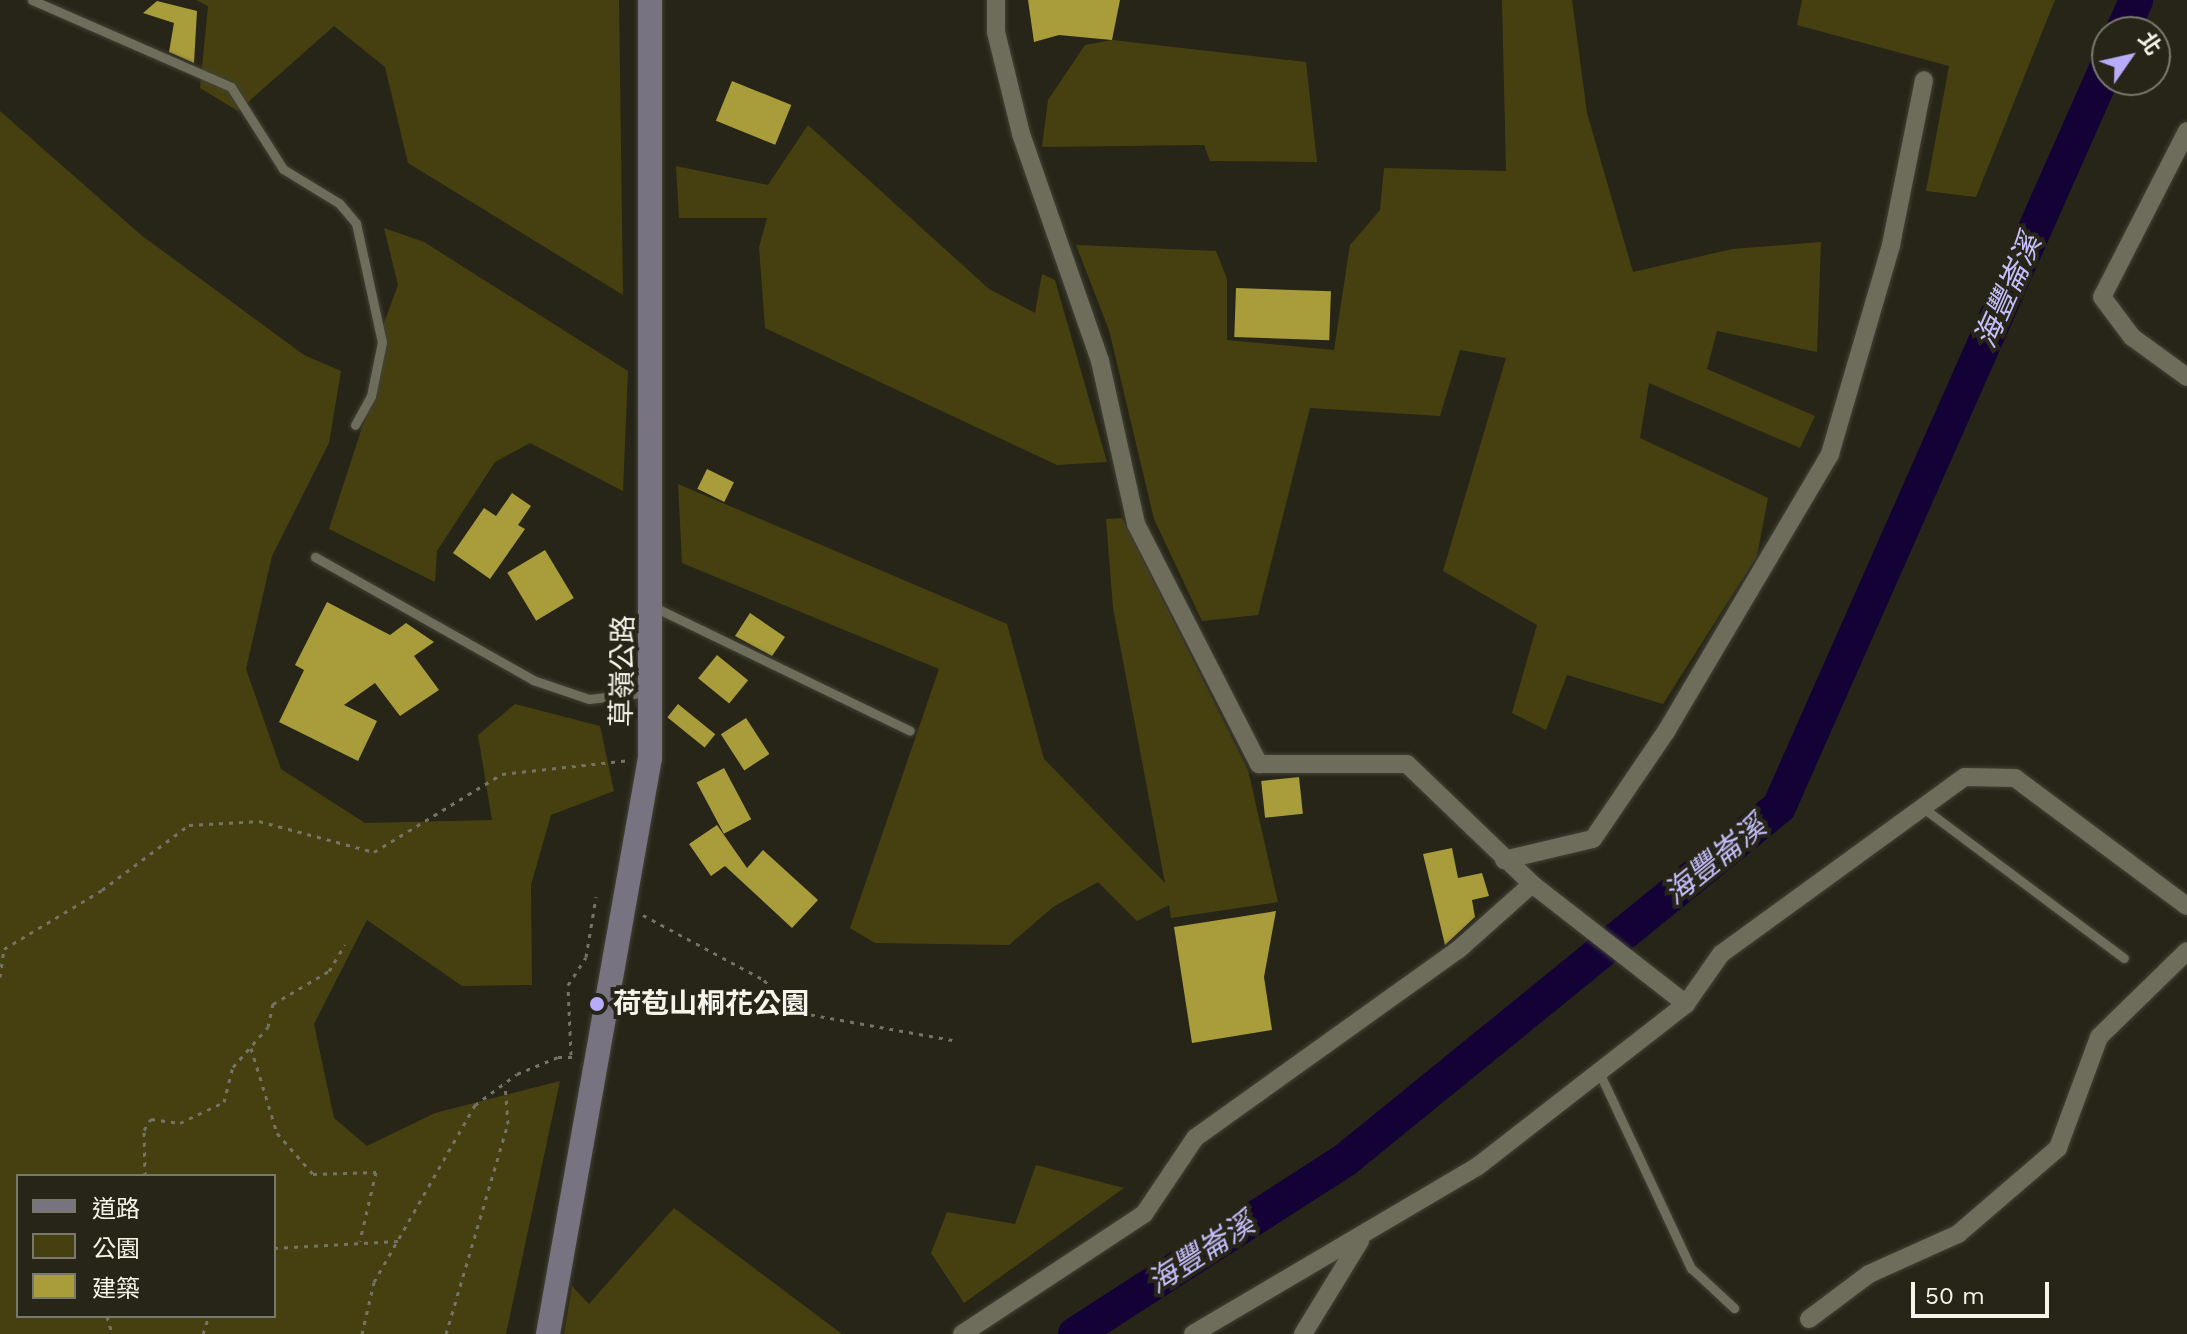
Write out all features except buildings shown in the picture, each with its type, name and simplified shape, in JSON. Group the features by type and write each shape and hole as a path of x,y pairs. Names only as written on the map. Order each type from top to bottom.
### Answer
{"main road":[{"name":"草嶺公路","path":"548,1334 627,904 650,758 654,607 650,0"}],"street":[{"path":"996,0 996,32 1021,134 1100,361 1136,524 1254,756 1269,765 1407,764 1504,860 1686,1004"},
{"path":"1504,860 1593,839 1830,454 1891,245 1924,80"},
{"path":"2187,131 2102,297 2132,337 2187,377"},
{"path":"1193,1334 1361,1239 1478,1166 1686,1004 1721,954 1926,810 1965,777 2015,778 2187,906"},
{"path":"962,1334 1144,1214 1195,1138 1458,950 1532,884"},
{"path":"1809,1319 1869,1274 1958,1234 2058,1148 2099,1037 2187,951"},
{"path":"1303,1334 1361,1239"}],"lane":[{"path":"32,0 231,87 283,169 339,203 356,223 382,342 371,396 355,425"},
{"path":"315,557 533,680 589,699 653,691"},
{"path":"654,607 910,731"},
{"path":"1926,810 2124,958"},
{"path":"1599,1072 1691,1268 1734,1308"}],"path":[{"path":"0,977 4,949 102,890 189,825 259,821 374,852 502,774 650,758"},
{"path":"571,1055 568,985 586,957 596,897"},
{"path":"627,904 764,980 791,1011 952,1040"},
{"path":"145,1174 144,1130 151,1119 180,1123 224,1102 233,1067 251,1048 281,994 329,971 345,944"},
{"path":"251,1048 277,1133 313,1174 376,1172 360,1241"},
{"path":"362,1334 374,1282 434,1185 454,1134 505,1084 571,1055 595,1065"},
{"path":"446,1334 508,1124 505,1084"},
{"path":"276,1248 398,1241"}],"green space":[{"path":"196,0 619,0 623,295 408,163 385,67 334,26 238,111 200,88 208,6"},
{"path":"1502,0 1572,0 1587,113 1633,272 1732,249 1821,242 1817,352 1717,331 1707,369 1815,416 1800,448 1649,383 1640,438 1768,498 1757,556 1663,704 1567,675 1546,730 1512,713 1537,625 1443,571 1506,358 1460,350 1440,416 1310,408 1258,615 1202,621 1154,519 1109,330 1076,245 1216,251 1227,279 1227,340 1334,350 1350,245 1380,210 1384,168 1506,171"},
{"path":"1802,0 2055,0 1976,197 1926,191 1949,66 1797,25"},
{"path":"1112,40 1306,62 1317,162 1210,161 1204,145 1042,147 1048,100 1085,45"},
{"path":"0,111 141,235 304,355 341,371 329,443 272,556 246,669 281,769 365,823 492,820 478,735 515,704 600,726 614,791 551,815 531,885 532,985 462,986 367,920 314,1024 334,1118 367,1146 435,1113 560,1081 506,1334 0,1334"},
{"path":"808,125 989,289 1035,313 1042,274 1055,280 1107,462 1057,465 765,328 759,247 767,218 679,218 676,166 768,185"},
{"path":"384,228 424,242 628,371 623,491 530,443 495,462 437,551 435,582 329,529 378,378 381,331 398,285"},
{"path":"678,484 1007,624 1044,759 1165,883 1113,608 1106,519 1122,518 1248,770 1278,902 1171,918 1169,905 1137,921 1098,882 1053,907 1009,945 875,943 850,928 939,669 682,563"},
{"path":"1036,1165 1124,1188 964,1303 931,1253 947,1212 1015,1224"},
{"path":"674,1208 842,1334 564,1334 572,1286 589,1304"}],"waterway":[{"name":"海豐崙溪","path":"2129,16 2136,0"},
{"name":"海豐崙溪","path":"1075,1334 1345,1160 1779,807 2094,96"}],"place":[{"name":"荷苞山桐花公園","path":"597,1004"}]}
